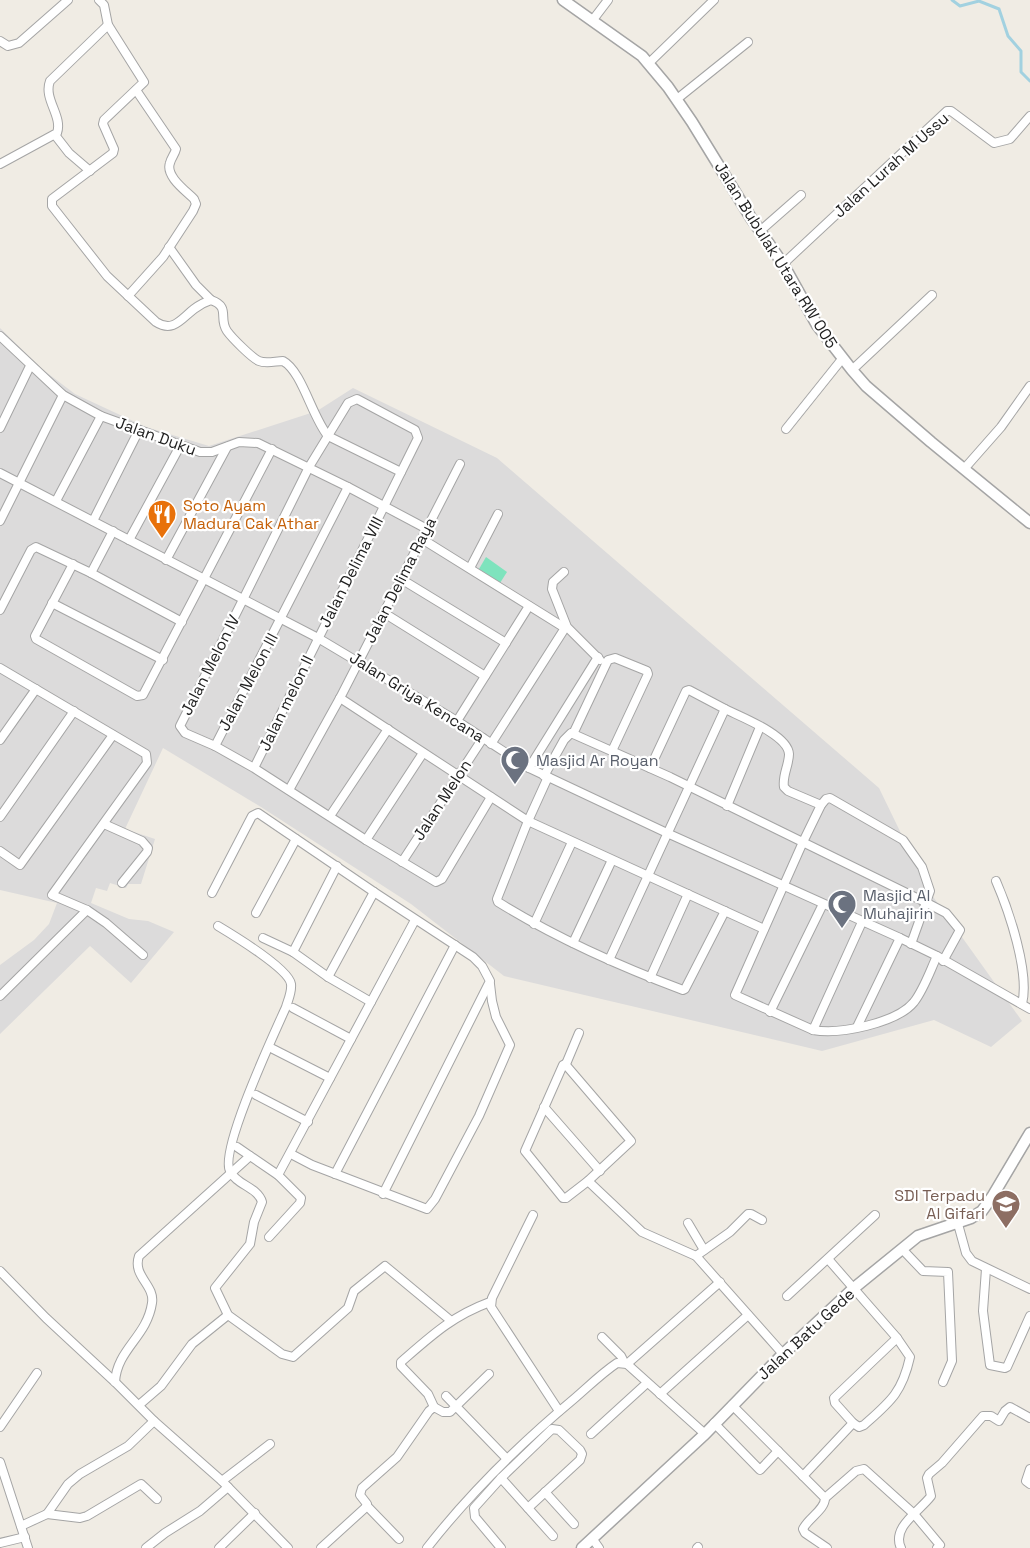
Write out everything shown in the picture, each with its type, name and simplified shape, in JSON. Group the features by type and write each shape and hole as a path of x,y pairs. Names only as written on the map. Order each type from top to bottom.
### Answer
{"street":[{"path":"0,41 8,46 19,43 68,0"},
{"name":"Jalan Bubulak Utara RW 005","path":"563,0 650,63 677,99 783,264 817,325 842,359 871,390 1030,523"},
{"path":"592,21 608,0"},
{"path":"650,63 714,0"},
{"path":"104,2 108,25 144,81 104,120 103,124 114,152 52,199 51,204 98,265 156,322 165,327 174,326 196,307 211,300"},
{"path":"0,164 55,135 58,125 49,93 50,81 108,25"},
{"path":"677,99 748,42"},
{"path":"128,296 163,257 193,211 196,202 169,170 169,164 176,149 136,90"},
{"name":"Jalan Lurah M Ussu","path":"783,264 947,111 951,111 994,143 1010,139 1030,116"},
{"path":"55,135 69,153 90,171"},
{"path":"760,231 801,195"},
{"path":"169,247 196,285 222,307 228,332 262,362 283,361 293,369 320,426 327,435 401,472"},
{"path":"852,370 932,295"},
{"name":"Jalan Duku","path":"1,342 63,395 101,416 180,446 207,453 248,441 272,449 427,529"},
{"path":"786,429 842,359"},
{"path":"0,428 30,366"},
{"path":"964,470 1001,426 1030,386"},
{"path":"0,519 63,395"},
{"name":"Jalan Delima VIII","path":"318,638 418,438 417,432 357,399 348,404 327,435"},
{"path":"56,501 101,416"},
{"path":"93,521 139,430"},
{"path":"243,599 327,435"},
{"path":"129,540 180,446"},
{"path":"166,560 227,446"},
{"path":"73,564 35,636 37,641 137,696 143,695 272,449"},
{"name":"Jalan Delima Raya","path":"289,790 340,698 460,464"},
{"name":"Jalan Griya Kencana","path":"0,473 318,638 457,721 529,768 900,938 1030,1010"},
{"name":"Jalan Melon III","path":"215,746 348,487"},
{"path":"470,568 498,514"},
{"path":"91,573 113,531"},
{"path":"422,538 566,628 604,665"},
{"path":"0,610 33,549 38,548 91,573 182,622"},
{"path":"564,572 553,582 552,589 566,628"},
{"path":"401,579 506,643"},
{"name":"Jalan Melon IV","path":"215,746 185,733 180,724 243,599"},
{"path":"52,603 163,660"},
{"path":"457,721 529,606"},
{"path":"384,613 485,676"},
{"path":"491,744 566,628"},
{"name":"Jalan melon II","path":"254,768 318,638"},
{"path":"529,768 598,657"},
{"path":"612,751 648,673 615,658 609,659 604,665 573,734 566,737 546,776 497,899 498,902 534,924 609,960 650,978 685,989 725,911"},
{"path":"0,668 146,754 147,763 52,895 87,910 143,955"},
{"path":"0,740 36,689"},
{"path":"650,768 686,691 689,690 782,740 788,749 789,756 783,783 786,789 821,805"},
{"path":"340,698 528,821 764,929"},
{"path":"609,960 725,709"},
{"path":"0,817 74,711"},
{"path":"727,806 760,727"},
{"path":"330,816 388,729"},
{"path":"573,734 689,786 727,806 803,842 927,903 946,913 960,930 912,1004 901,1013 888,1019 857,1028 821,1032 813,1030 735,995 803,842 824,800 830,798 903,840 922,867 930,891 927,903 911,944"},
{"path":"0,851 20,865 113,735"},
{"name":"Jalan Melon","path":"402,862 483,738"},
{"path":"215,746 434,881 441,880 491,797"},
{"path":"366,840 423,753"},
{"path":"212,893 255,813 258,813 478,961 490,981 496,1017 510,1045 479,1116 435,1199 427,1209 383,1194 291,1154"},
{"path":"104,824 142,841 148,848 122,883"},
{"path":"256,913 296,839"},
{"path":"534,924 572,842"},
{"path":"573,943 612,860"},
{"path":"293,952 337,866"},
{"path":"996,881 1011,918 1023,974 1025,995 1022,1004"},
{"path":"328,978 374,892"},
{"path":"650,978 688,894"},
{"path":"770,1012 823,904"},
{"path":"0,996 87,910"},
{"path":"278,1175 415,920"},
{"path":"813,1030 862,922"},
{"path":"218,926 286,974 291,982 286,1007 238,1125 228,1164 232,1174 255,1192 262,1202 254,1222 250,1244 214,1288 228,1315 278,1352 292,1357 348,1308 354,1291 385,1266 450,1320"},
{"path":"263,938 293,952 328,978 371,1002"},
{"path":"857,1028 900,938"},
{"path":"335,1174 455,945"},
{"path":"383,1194 490,981"},
{"path":"293,1008 351,1039"},
{"path":"566,1064 631,1139 629,1144 600,1171 567,1198 563,1197 525,1153 579,1033"},
{"path":"273,1049 330,1078"},
{"path":"256,1095 308,1122"},
{"path":"544,1107 600,1171"},
{"name":"Jalan Batu Gede","path":"582,1548 705,1434 783,1354 854,1288 922,1234 958,1224 976,1215 987,1205 1030,1133"},
{"path":"237,1147 278,1175 299,1195 301,1200 269,1237"},
{"path":"116,1382 118,1365 143,1329 152,1305 151,1293 138,1272 137,1261 250,1156"},
{"path":"588,1181 642,1232 696,1256 783,1354"},
{"path":"696,1256 730,1232 750,1214 762,1220"},
{"path":"533,1215 490,1302 492,1310 559,1411"},
{"path":"787,1296 875,1215"},
{"path":"688,1224 704,1250"},
{"path":"958,1224 969,1257 986,1269 1030,1289"},
{"path":"902,1249 923,1270 948,1272 952,1361 951,1369 943,1383"},
{"path":"828,1258 897,1338 910,1357 900,1389 893,1399 864,1425 860,1427 853,1424 835,1403 834,1398 897,1338"},
{"path":"986,1269 983,1311 990,1365 1007,1367 1029,1323"},
{"path":"0,1271 154,1421 225,1484 288,1548"},
{"path":"430,1547 444,1527 507,1459 559,1411 614,1365 625,1363 720,1282"},
{"path":"489,1374 450,1412 446,1413 434,1407 428,1394 400,1364 450,1320 490,1302"},
{"path":"139,1405 161,1386 192,1344 228,1315"},
{"path":"660,1394 748,1315"},
{"path":"602,1337 625,1363 705,1434"},
{"path":"0,1427 37,1373"},
{"path":"591,1434 647,1383"},
{"path":"446,1396 507,1459"},
{"path":"732,1405 825,1498 825,1504 803,1529 805,1533 827,1548"},
{"path":"399,1539 367,1506 360,1495 362,1488 397,1457 434,1407"},
{"path":"901,1548 900,1529 931,1496 927,1478 929,1474 942,1463 983,1416 991,1416 999,1421 1010,1407 1030,1418"},
{"path":"48,1514 68,1484 80,1474 128,1446 154,1421"},
{"path":"714,1423 760,1470 778,1451"},
{"path":"803,1476 853,1424"},
{"path":"501,1548 476,1517 474,1511 476,1506 501,1478 552,1429 559,1430 580,1450 581,1458 528,1508"},
{"path":"146,1548 200,1511 225,1484 270,1444"},
{"path":"0,1462 28,1548"},
{"path":"825,1498 856,1471 864,1469 914,1514 940,1545 937,1548"},
{"path":"1030,1469 1026,1481 1030,1484"},
{"path":"501,1478 553,1536"},
{"path":"21,1526 48,1514 80,1518 87,1516 141,1484 157,1499"},
{"path":"545,1492 574,1524"},
{"path":"321,1548 367,1506"},
{"path":"219,1548 255,1513"},
{"path":"0,1544 25,1537"},
{"path":"592,1538 599,1548"}],"shaded area":[{"path":"0,328 42,369 75,394 146,427 209,446 317,411 353,388 497,458 879,788 929,891 1022,1021 991,1047 934,1020 822,1051 504,976 411,904 261,807 163,748 125,829 155,839 141,884 128,884 126,888 110,883 107,891 96,888 91,903 129,919 148,921 174,932 131,983 90,946 0,1034 0,965 34,940 49,924 57,903 0,890"}],"green space":[{"path":"486,557 507,572 500,583 479,569"}],"waterway":[{"path":"952,0 960,6 979,1 999,9 1008,36 1021,51 1021,72 1030,81"}],"place":[{"name":"Soto Ayam Madura Cak Athar","path":"162,540"},
{"name":"Masjid Ar Royan","path":"515,786"},
{"name":"Masjid Al Muhajirin","path":"842,930"},
{"name":"SDI Terpadu Al Gifari","path":"1006,1230"}]}
